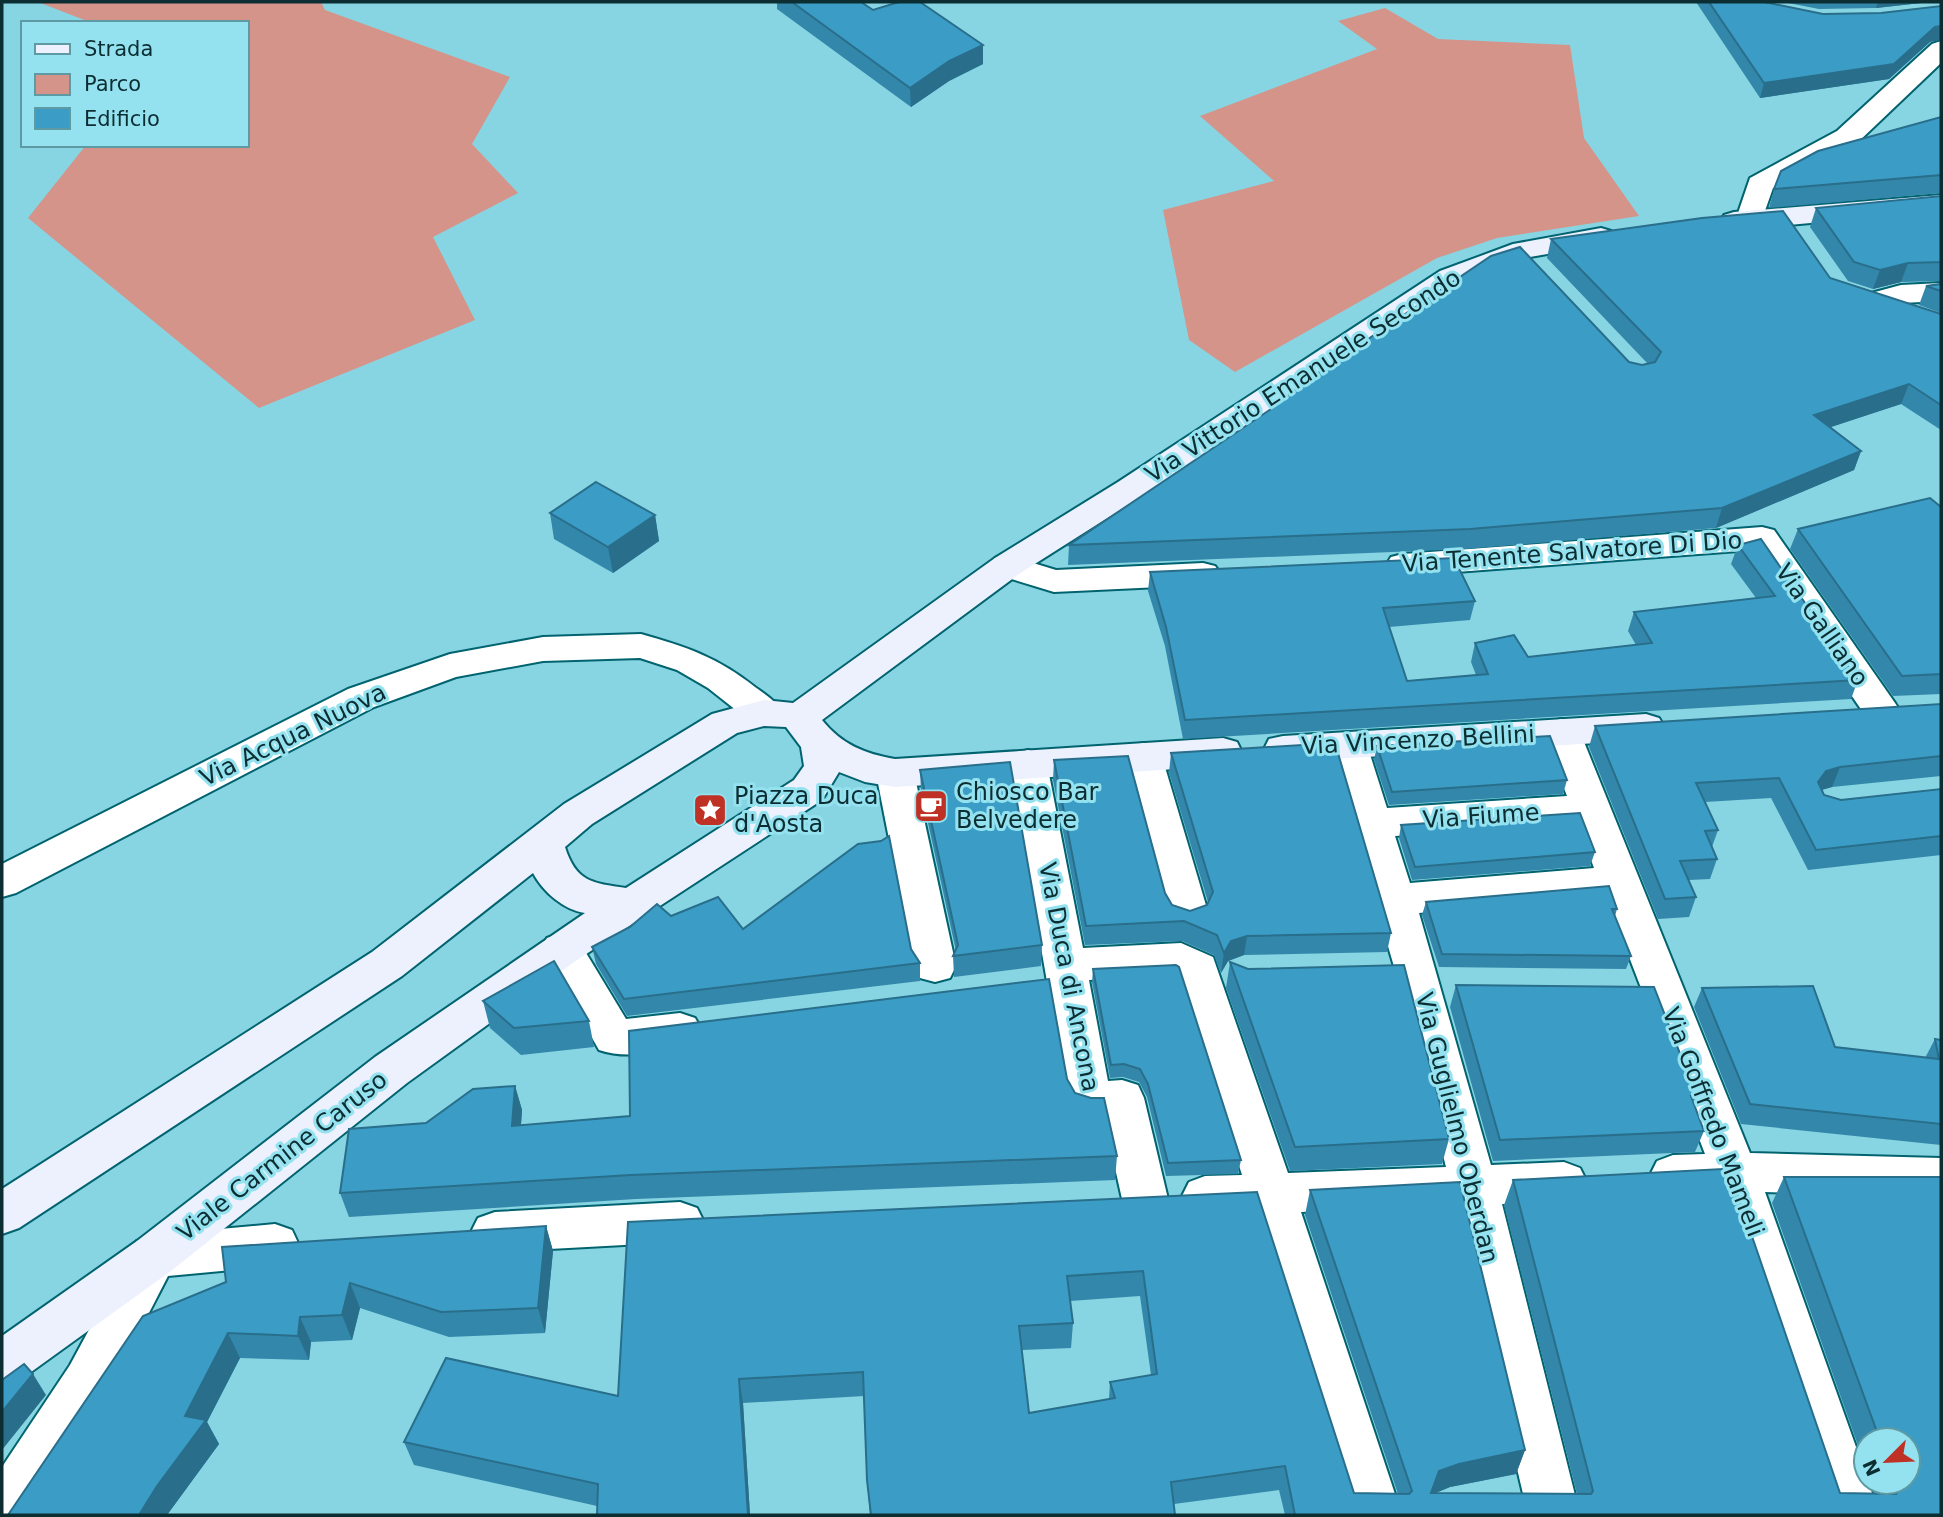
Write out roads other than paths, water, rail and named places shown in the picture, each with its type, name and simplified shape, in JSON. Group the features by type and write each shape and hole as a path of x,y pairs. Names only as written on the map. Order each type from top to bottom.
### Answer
{"street":[{"path":"1750,219 1760,184 1847,136 1941,49"},
{"path":"1710,224 1941,203"},
{"path":"1785,217 1805,246"},
{"name":"Via Vittorio Emanuele Secondo","path":"799,721 1007,566 1130,489 1450,277 1480,262 1529,260 1630,233"},
{"path":"1922,319 1859,298 1941,292"},
{"name":"Via Tenente Salvatore Di Dio","path":"1370,567 1466,563 1762,538"},
{"name":"Via Galliano","path":"1762,538 1900,711 1840,715"},
{"path":"1007,566 1054,581 1232,573"},
{"name":"Via Acqua Nuova","path":"2,882 361,698 450,666 544,649 641,646 690,661 799,721"},
{"path":"2,1214 387,964 578,814 725,723 799,721"},
{"name":"Via Vincenzo Bellini","path":"799,721 865,768 895,772 1686,724"},
{"name":"Viale Carmine Caruso","path":"2,1364 154,1256 391,1070 562,949 808,790 823,766 799,721"},
{"name":"Via Goffredo Mameli","path":"1561,732 1619,881 1642,989 1735,1172 1854,1515"},
{"name":"Via Guglielmo Oberdan","path":"1348,745 1419,979 1474,1187 1551,1505"},
{"path":"1143,757 1187,912"},
{"name":"Via Duca di Ancona","path":"1028,764 1054,978 1090,1102 1122,1098 1124,1200 1273,1192"},
{"path":"895,772 935,987"},
{"name":"Via Fiume","path":"1372,823 1591,809"},
{"path":"543,842 552,871 580,897 632,904"},
{"path":"1395,900 1619,881"},
{"path":"562,949 614,1038 723,1025"},
{"path":"1054,978 1181,958 1198,969 1273,1192 1376,1515"},
{"path":"1273,1192 1474,1187 1735,1172 1941,1178"},
{"path":"449,1234 727,1220"},
{"path":"2,1510 46,1449 88,1381 154,1256 311,1242"},
{"path":"1500,1505 1551,1505"}],"place":[{"name":"Chiosco Bar Belvedere","path":"931,806"},
{"name":"Piazza Duca d'Aosta","path":"710,810"}]}
